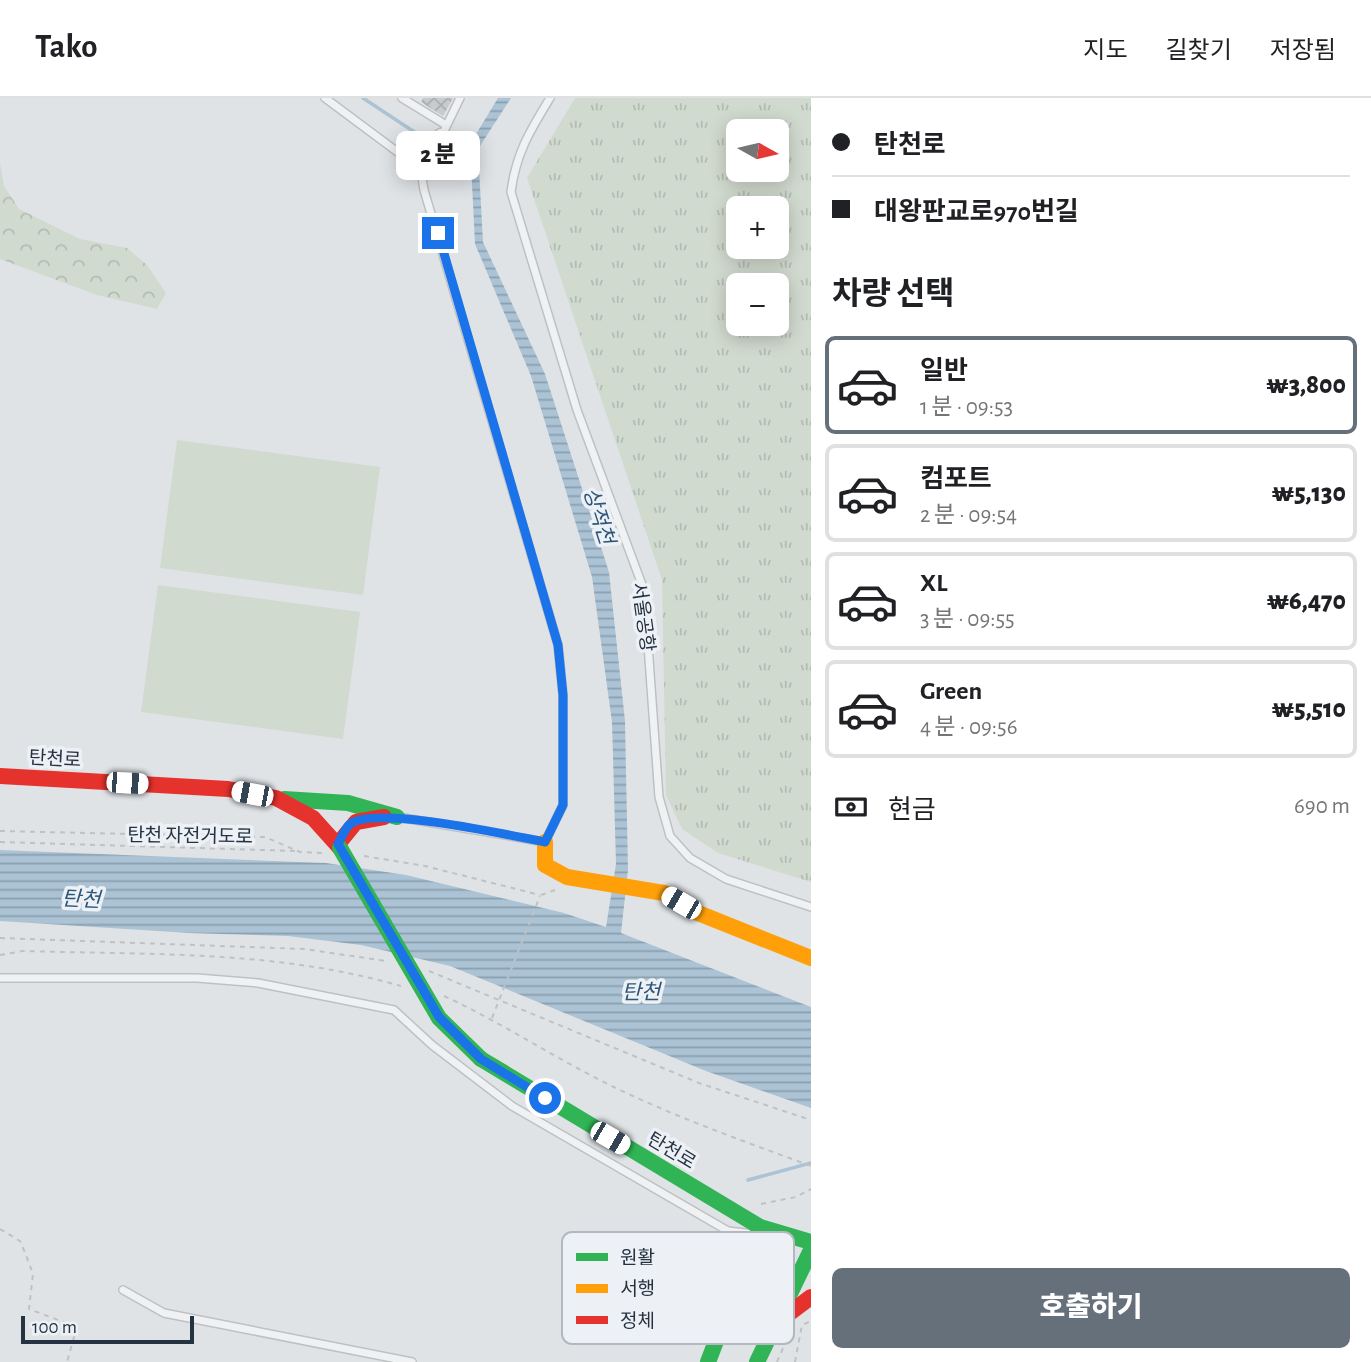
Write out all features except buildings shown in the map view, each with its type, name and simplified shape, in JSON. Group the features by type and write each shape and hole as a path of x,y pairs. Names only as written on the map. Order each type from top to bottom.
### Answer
{"main road":[{"name":"탄천로","path":"0,776 228,789 276,798 313,818 340,850 439,1017 481,1059 758,1230 767,1232"},
{"path":"276,798 348,803 397,817"},
{"path":"340,850 349,824 366,817 397,817"},
{"path":"545,842 545,865 567,877 664,893 698,913 811,958"},
{"path":"794,1287 811,1250"},
{"path":"794,1310 811,1297"},
{"path":"708,1362 715,1344"},
{"path":"757,1362 766,1344"}],"street":[{"path":"419,166 444,130"}],"lane":[{"path":"325,98 419,166 558,645 563,695 563,805 545,842 397,817"},
{"path":"402,98 444,130 460,98"},
{"name":"서울공항","path":"550,98 525,138 515,163 511,192 577,410 644,590 659,797 670,835 690,858 726,879 811,907"},
{"path":"0,978 197,978 258,982 394,1010 432,1045 512,1106 728,1231 758,1230"},
{"path":"122,1290 164,1313 412,1362"}],"path":[{"name":"탄천 자전거도로","path":"0,831 265,837 300,852 340,850 425,866 540,895 491,1019"},
{"path":"0,842 300,852"},
{"path":"796,1160 811,1166"},
{"path":"761,1204 796,1196 811,1189"},
{"path":"0,1229 20,1241 33,1274 29,1309 69,1324 74,1337 67,1362"},
{"path":"795,1362 802,1325 811,1321"},
{"path":"777,1362 784,1344"}],"green space":[{"path":"575,98 811,98 811,882 718,853 682,829 666,795 662,580 527,178"},
{"path":"0,163 4,186 19,209 80,239 127,248 147,265 166,293 157,309 97,295 0,259"},
{"path":"177,440 380,467 363,595 160,568"},
{"path":"158,585 360,612 343,739 141,712"}],"water":[{"name":"탄천","path":"498,98 511,98 478,149 483,242 545,374 609,572 625,721 628,870 621,933 811,1007 811,1108 706,1071 450,966 361,945 288,936 189,933 0,921 0,850 326,863 406,875 564,913 606,927 616,864 612,722 592,577 531,376 475,244 470,144"}],"waterway":[{"path":"363,98 431,143"},
{"path":"438,147 475,171"},
{"path":"748,1180 811,1163"}],"traffic: fast":[{"path":"284,799 348,803 397,817"},
{"path":"340,848 439,1018 481,1059"},
{"path":"481,1059 760,1227 777,1232"},
{"path":"758,1232 760,1227"},
{"path":"794,1237 811,1242"},
{"path":"794,1285 811,1250"},
{"path":"708,1362 715,1344"},
{"path":"757,1362 766,1344"}],"traffic: slow":[{"path":"545,842 545,865 567,877 664,893 698,913 811,958"}],"traffic: jam":[{"path":"0,776 228,789 276,798 313,818 340,848"},
{"path":"338,844 356,822 384,817"},
{"path":"794,1310 811,1297"}],"route":[{"path":"438,233 558,645 563,695 563,805 545,842 397,817 366,817 349,824 338,844 439,1017 481,1059 545,1098"}],"water label":[{"name":"상적천","path":"599,516"}]}
